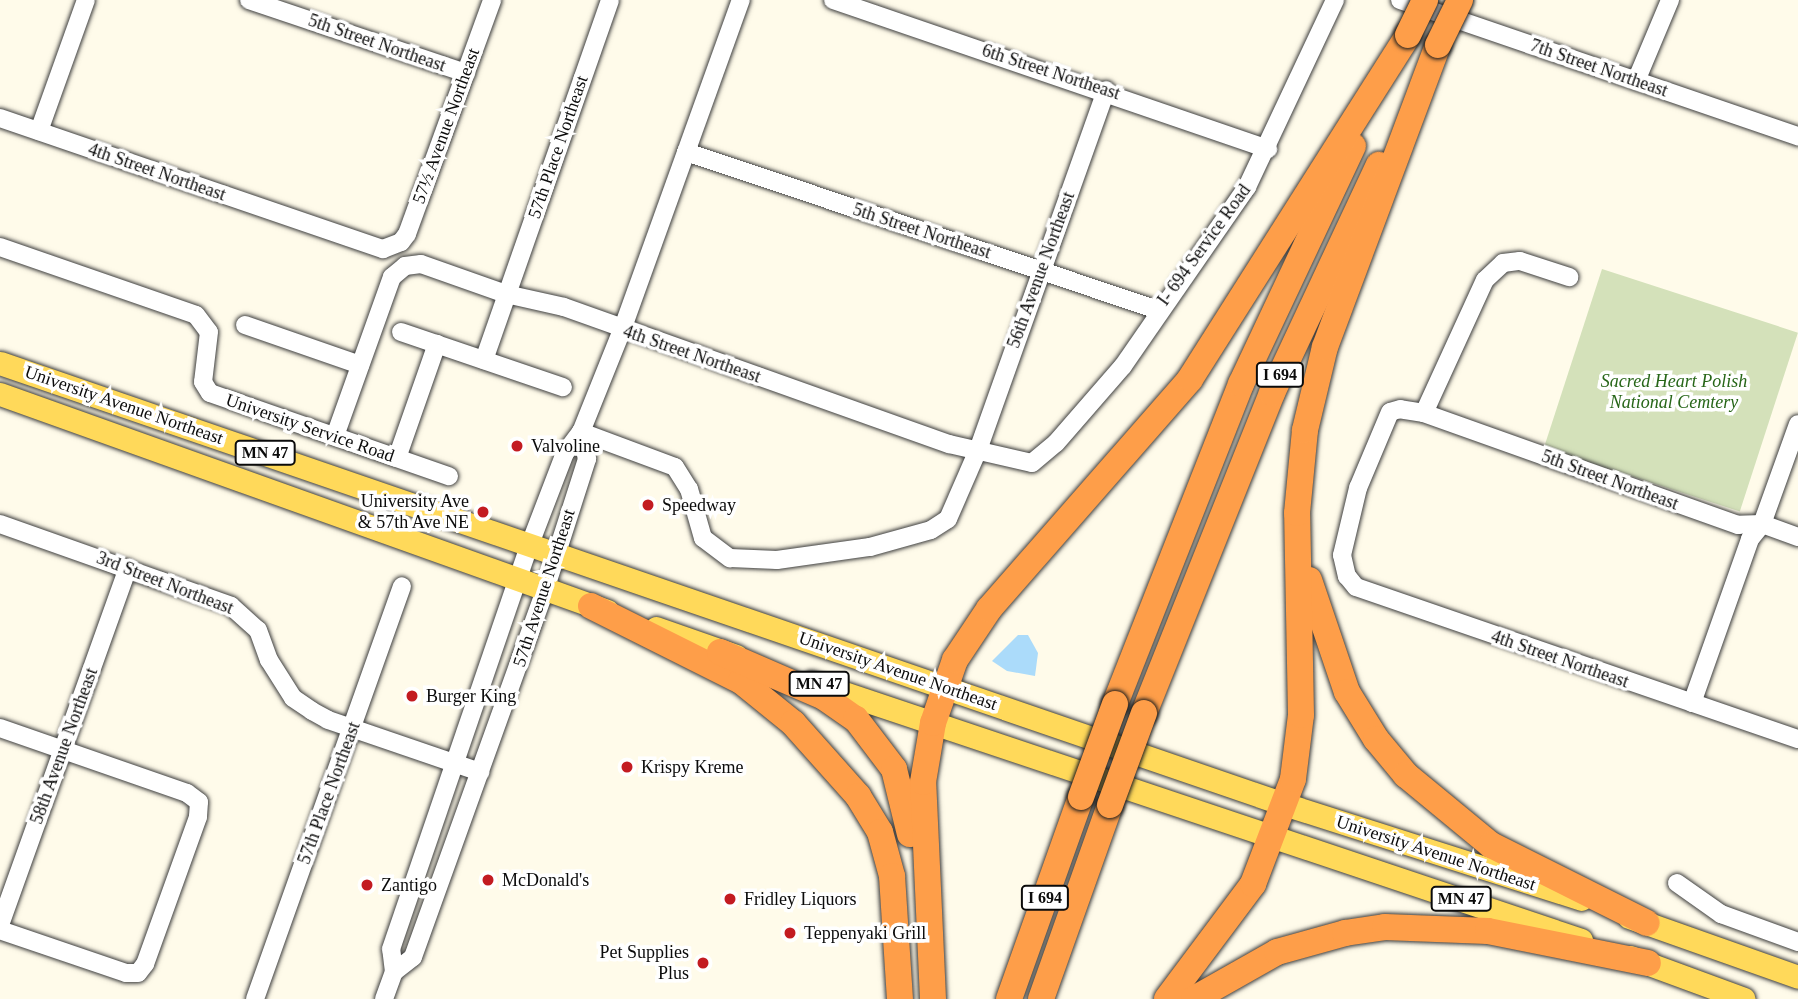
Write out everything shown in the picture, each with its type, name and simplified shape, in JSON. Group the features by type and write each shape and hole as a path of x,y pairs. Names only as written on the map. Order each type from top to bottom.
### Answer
{"highway":[{"name":"I 694","path":"1009,999 1115,704 1241,384 1425,0"},
{"name":"I 694","path":"1041,999 1143,713 1272,393 1460,0"},
{"path":"933,999 923,782 933,723 955,660 989,609 1155,425 1196,371 1408,35"},
{"path":"1167,999 1244,898 1272,839 1296,765 1301,715 1297,513 1302,454 1325,347 1438,45"},
{"path":"1302,454 1302,520 1315,607 1336,670 1376,739 1429,798 1491,845 1647,923"},
{"path":"591,606 748,686 793,723 858,796 880,832 892,876 900,999"},
{"path":"705,645 835,704 866,729 889,758 903,790 909,822 920,999"},
{"path":"1194,999 1277,952 1385,927 1488,931 1648,963"}],"main road":[{"name":"University Avenue Northeast","path":"0,363 1284,804 1647,923 1798,977"},
{"name":"University Avenue Northeast","path":"0,394 591,606 1272,839 1648,963 1744,999"}],"street":[{"path":"39,131 86,0"},
{"name":"5th Street Northeast","path":"249,0 466,73"},
{"name":"57½ Avenue Northeast","path":"394,246 407,234 492,0"},
{"name":"57th Place Northeast","path":"484,360 610,0"},
{"name":"57th Avenue Northeast","path":"384,999 394,972 391,950 530,544 565,453 581,432 622,330 741,0"},
{"name":"6th Street Northeast","path":"833,0 1106,90 1268,149"},
{"name":"I- 694 Service Road","path":"1032,463 1056,443 1123,366 1157,310 1247,187 1268,149 1335,0"},
{"name":"7th Street Northeast","path":"1400,0 1798,136"},
{"path":"1636,81 1670,0"},
{"name":"56th Avenue Northeast","path":"978,450 1106,90"},
{"name":"4th Street Northeast","path":"0,118 372,248 394,246"},
{"name":"5th Street Northeast","path":"686,152 1157,310"},
{"name":"University Service Road","path":"0,247 186,309 209,332 203,382 210,393 449,476"},
{"path":"1424,413 1485,280 1503,262 1520,261 1569,277"},
{"name":"4th Street Northeast","path":"360,365 392,277 405,266 421,264 506,295 564,307 622,330 978,450 1032,463"},
{"path":"245,325 360,365 335,436"},
{"path":"401,332 563,387"},
{"path":"397,458 437,344"},
{"name":"5th Street Northeast","path":"1342,555 1351,510 1390,412 1424,413 1738,525 1762,524 1798,537"},
{"path":"1692,703 1750,539 1762,524 1798,424"},
{"path":"581,432 675,467 689,489 703,538 715,550 747,560 870,547 931,530 956,510 978,450"},
{"name":"57th Avenue Northeast","path":"394,972 412,957 545,590 587,460 581,432"},
{"name":"3rd Street Northeast","path":"0,524 231,606 258,630 269,660 293,698 328,720 481,772"},
{"name":"4th Street Northeast","path":"1342,555 1347,576 1356,587 1798,739"},
{"name":"58th Avenue Northeast","path":"0,927 128,568"},
{"name":"57th Place Northeast","path":"255,999 402,586"},
{"path":"0,728 187,793 199,802 198,817 145,964 138,973 126,973 0,927"},
{"path":"1676,883 1721,914 1798,942"}],"green space":[{"name":"Sacred Heart Polish National Cemtery","path":"1602,269 1798,333 1740,511 1544,448"}],"water":[{"path":"1018,635 1028,635 1038,653 1035,676 1007,671 992,661"}],"place":[{"name":"Valvoline","path":"517,446"},
{"name":"Speedway","path":"648,505"},
{"name":"University Ave & 57th Ave NE","path":"483,512"},
{"name":"Burger King","path":"412,696"},
{"name":"Krispy Kreme","path":"627,767"},
{"name":"McDonald's","path":"488,880"},
{"name":"Zantigo","path":"367,885"},
{"name":"Fridley Liquors","path":"730,899"},
{"name":"Teppenyaki Grill","path":"790,933"},
{"name":"Pet Supplies Plus","path":"703,963"}]}
